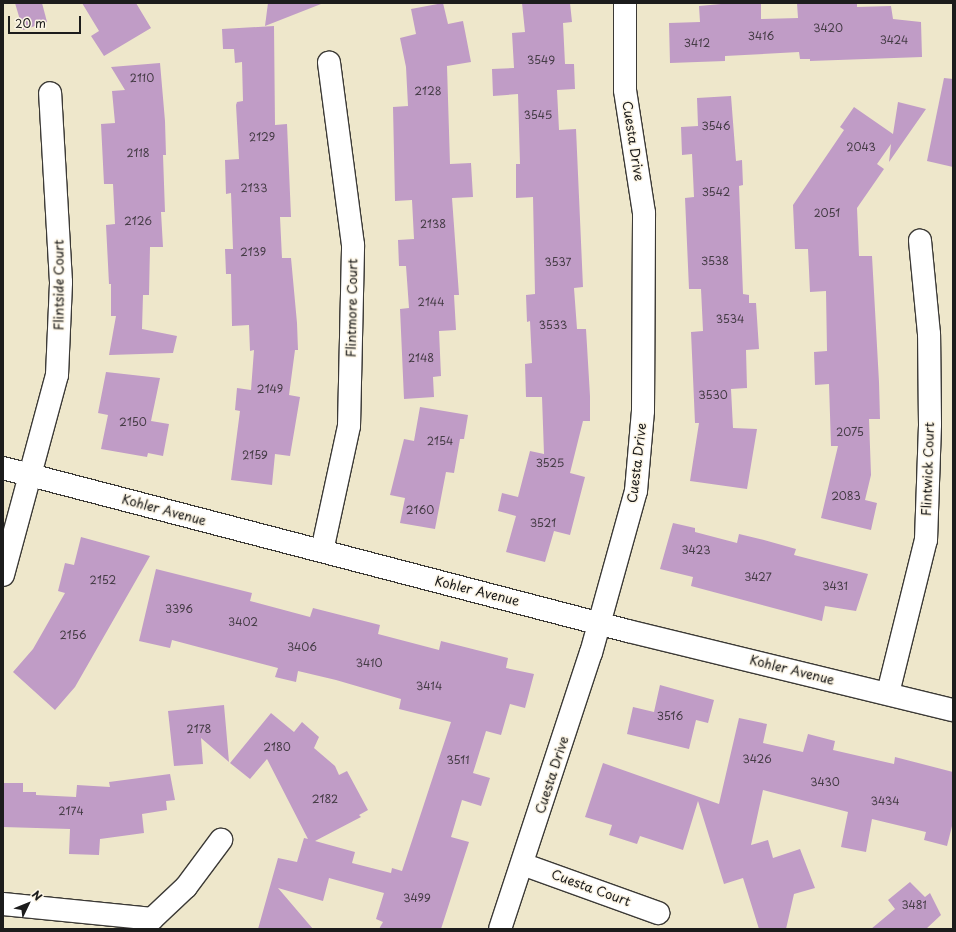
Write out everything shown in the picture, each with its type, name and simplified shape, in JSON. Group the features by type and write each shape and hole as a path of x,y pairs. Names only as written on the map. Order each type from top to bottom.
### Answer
{"street":[{"name":"Cuesta Drive","path":"500,929 601,623 636,491 643,411 644,213 625,90 625,3"},
{"name":"Flintmore Court","path":"322,551 349,426 353,245 329,63"},
{"name":"Flintside Court","path":"3,575 57,374 61,282 50,93"},
{"name":"Flintwick Court","path":"888,693 926,540 930,424 929,334 920,240"},
{"name":"Kohler Avenue","path":"3,468 31,474 601,623 953,710"},
{"path":"3,904 152,919 186,887 221,840"},
{"name":"Cuesta Court","path":"522,864 658,913"}],"building":[{"path":"15,3 42,3 47,22 23,30"},
{"path":"82,3 136,3 151,28 104,56 91,36 99,31"},
{"path":"268,3 321,3 321,4 265,26"},
{"path":"443,3 448,24 463,21 471,62 447,66 450,164 471,163 473,197 452,198 459,295 454,295 456,330 439,331 441,376 433,377 434,397 404,399 400,309 409,308 406,266 399,266 398,240 414,239 412,200 395,201 393,107 408,106 406,67 400,38 416,34 411,9"},
{"path":"522,3 570,3 572,22 563,23 565,64 574,64 575,89 557,90 559,130 576,129 583,287 574,288 577,329 586,329 590,396 590,421 583,421 570,473 585,477 570,535 554,531 545,562 506,552 516,516 498,511 502,493 518,497 530,451 544,454 542,397 526,397 525,364 532,363 530,321 527,322 526,295 535,294 533,197 516,198 516,164 520,164 518,94 493,96 492,69 514,68 512,33 525,32"},
{"path":"732,3 761,3 761,19 798,18 797,3 857,3 857,7 891,6 893,19 921,22 922,57 810,61 810,59 800,59 799,52 725,56 725,61 670,63 669,23 700,22 699,6"},
{"path":"274,26 275,125 287,124 291,217 280,217 282,258 291,258 297,323 298,350 295,350 289,395 300,397 290,456 275,454 272,485 231,480 240,411 235,410 237,388 251,390 254,350 250,351 249,325 232,326 231,274 226,274 225,249 233,249 231,193 226,194 225,160 239,159 236,105 237,102 243,101 242,62 235,63 234,49 223,49 222,29"},
{"path":"160,63 165,121 166,155 163,155 165,212 161,212 163,247 150,247 149,295 143,295 142,329 177,336 173,353 109,355 116,316 111,316 111,284 109,284 106,225 115,224 113,184 104,184 101,124 115,123 112,91 125,90 111,67"},
{"path":"944,78 953,79 953,167 927,161"},
{"path":"731,96 736,161 742,160 743,185 739,186 743,294 749,295 749,303 756,303 759,349 746,350 747,388 731,389 733,428 757,429 747,489 690,481 699,423 695,423 691,332 703,331 701,289 689,289 685,198 694,197 692,154 682,155 681,127 698,126 697,98"},
{"path":"898,102 926,109 889,162 891,144 877,164 884,169 857,208 859,256 872,256 879,382 880,419 869,419 871,475 865,500 877,503 871,530 821,518 838,446 831,446 829,384 815,385 814,352 827,351 826,291 810,292 808,249 795,249 793,205 844,130 840,127 854,107 893,134"},
{"path":"106,372 160,378 151,421 169,424 163,456 148,453 147,457 101,449 108,415 98,413"},
{"path":"420,407 468,415 464,439 460,439 454,473 446,472 435,529 400,523 405,498 390,495 404,439 414,441"},
{"path":"673,523 695,528 695,532 737,543 739,534 764,540 796,549 794,555 868,574 856,611 825,606 822,621 691,586 693,577 660,569"},
{"path":"81,537 150,556 75,687 55,710 13,672 33,649 65,593 58,591 65,563 74,565"},
{"path":"156,569 252,593 250,601 310,617 313,608 380,625 378,634 439,650 441,641 508,658 506,668 534,674 525,708 510,704 501,735 486,731 473,773 490,778 481,806 462,800 451,837 469,842 441,929 379,929 383,922 376,919 384,893 329,878 323,901 278,888 313,929 258,929 278,858 297,862 304,838 308,839 267,759 250,779 230,763 271,713 294,732 302,722 319,737 314,748 335,766 339,775 347,771 368,810 359,815 361,817 315,841 355,852 352,863 391,873 392,868 402,871 451,722 399,709 401,699 336,680 298,671 296,682 275,677 278,668 172,640 170,648 139,641"},
{"path":"660,685 714,700 708,723 696,720 689,749 627,734 633,707 654,712"},
{"path":"224,705 229,762 201,738 203,764 174,766 168,711"},
{"path":"739,718 767,724 763,743 803,752 808,734 835,741 833,750 894,764 895,757 953,772 953,822 947,846 924,840 926,832 872,819 866,852 841,847 848,812 763,790 751,845 768,840 773,858 800,849 815,888 794,894 786,929 759,929 743,878 724,884 698,801 683,850 640,836 637,844 609,835 612,825 585,817 603,763 719,804"},
{"path":"170,774 175,800 166,801 167,810 142,814 144,833 100,839 99,855 69,854 70,829 3,827 3,783 23,783 23,792 36,792 36,795 76,797 77,785 110,787 109,782"},
{"path":"910,882 925,897 930,893 941,915 926,929 871,929 895,909 888,900"}]}
